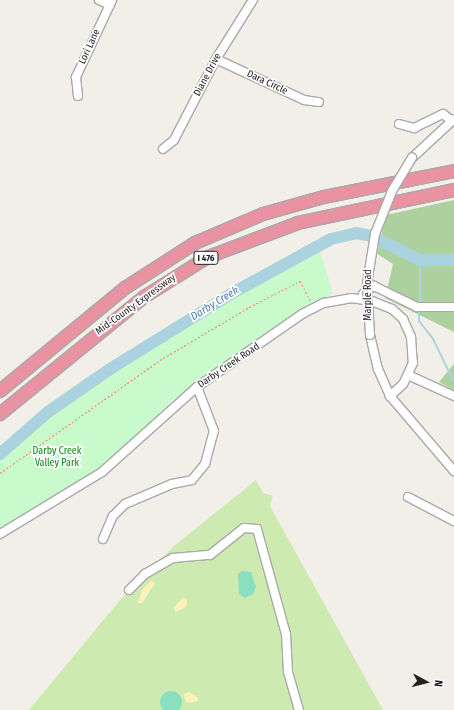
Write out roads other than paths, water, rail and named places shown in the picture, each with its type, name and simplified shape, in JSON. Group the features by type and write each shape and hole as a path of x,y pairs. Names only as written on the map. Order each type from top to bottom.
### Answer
{"highway":[{"name":"Mid-County Expressway","path":"0,391 125,288 195,243 263,214 309,201 454,171"},
{"name":"Mid-County Expressway","path":"0,414 144,297 208,257 298,223 454,190"}],"street":[{"path":"99,0 111,3"},
{"name":"Diane Drive","path":"163,149 174,140 216,59 253,0"},
{"name":"Lori Lane","path":"78,96 76,77 111,3"},
{"name":"Dara Circle","path":"216,59 304,100 319,102"},
{"path":"399,124 414,128 443,114 453,120"},
{"name":"Marple Road","path":"453,120 412,158 392,192 375,234 367,284 370,335 378,370 390,396 454,470"},
{"path":"359,299 374,286 420,308 454,308"},
{"name":"Darby Creek Road","path":"0,534 102,472 197,387 314,308 333,301 359,299 386,306 403,318 414,345 408,374 390,396"},
{"path":"408,374 454,396"},
{"path":"103,539 113,516 126,504 165,486 192,480 205,464 214,431 197,387"},
{"path":"408,497 454,521"},
{"path":"129,590 145,574 173,558 210,555 244,528 257,529 286,634 288,672 299,710"}],"waterway":[{"name":"Darby Creek","path":"0,454 48,412 110,369 236,291 331,239 356,233 371,236 420,260 454,260"},
{"path":"420,260 420,304"},
{"path":"419,309 419,321 433,339 454,382"}],"park label":[{"name":"Darby Creek Valley Park","path":"57,456"}]}
